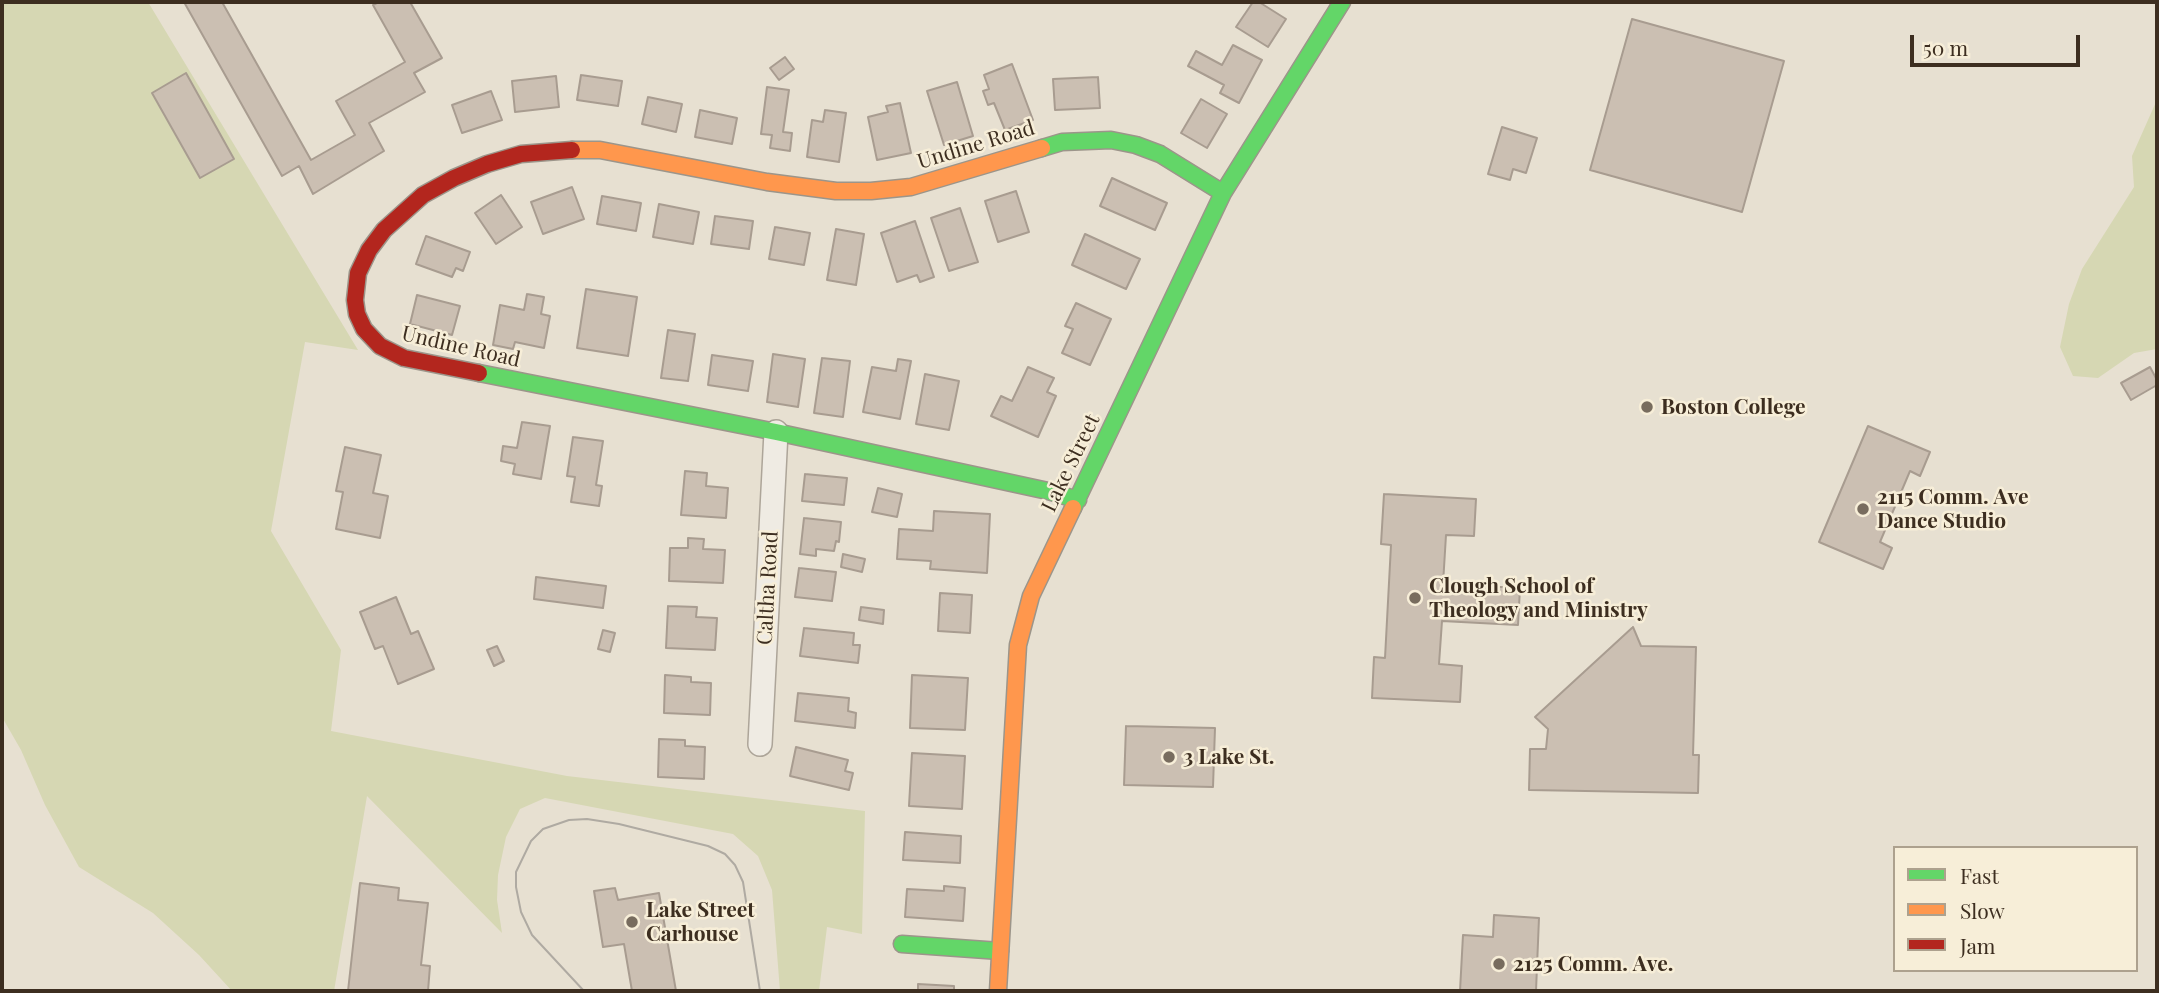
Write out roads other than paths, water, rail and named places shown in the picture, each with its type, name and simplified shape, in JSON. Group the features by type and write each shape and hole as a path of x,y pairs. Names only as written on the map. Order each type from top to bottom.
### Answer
{"street":[{"name":"Lake Street","path":"998,991 1018,645 1031,596 1223,193 1342,2"},
{"name":"Undine Road","path":"1078,500 1048,491 776,432 394,355 374,341 359,319 355,293 358,273 369,250 384,230 424,195 470,170 537,151 600,150 767,182 836,191 872,191 911,187 1062,142 1111,140 1160,154 1223,193"},
{"name":"Caltha Road","path":"760,744 776,432"},
{"path":"902,944 1000,951"}],"tram line":[{"path":"584,991 532,935 521,912 516,872 531,841 543,829 569,820 587,819 708,846 725,854 735,865 743,882 760,991"}],"place":[{"name":"Boston College","path":"1647,407"},
{"name":"2115 Comm. Ave Dance Studio","path":"1863,509"},
{"name":"Clough School of Theology and Ministry","path":"1415,598"},
{"name":"3 Lake St.","path":"1169,757"},
{"name":"Lake Street Carhouse","path":"632,922"},
{"name":"2125 Comm. Ave.","path":"1499,964"}]}
